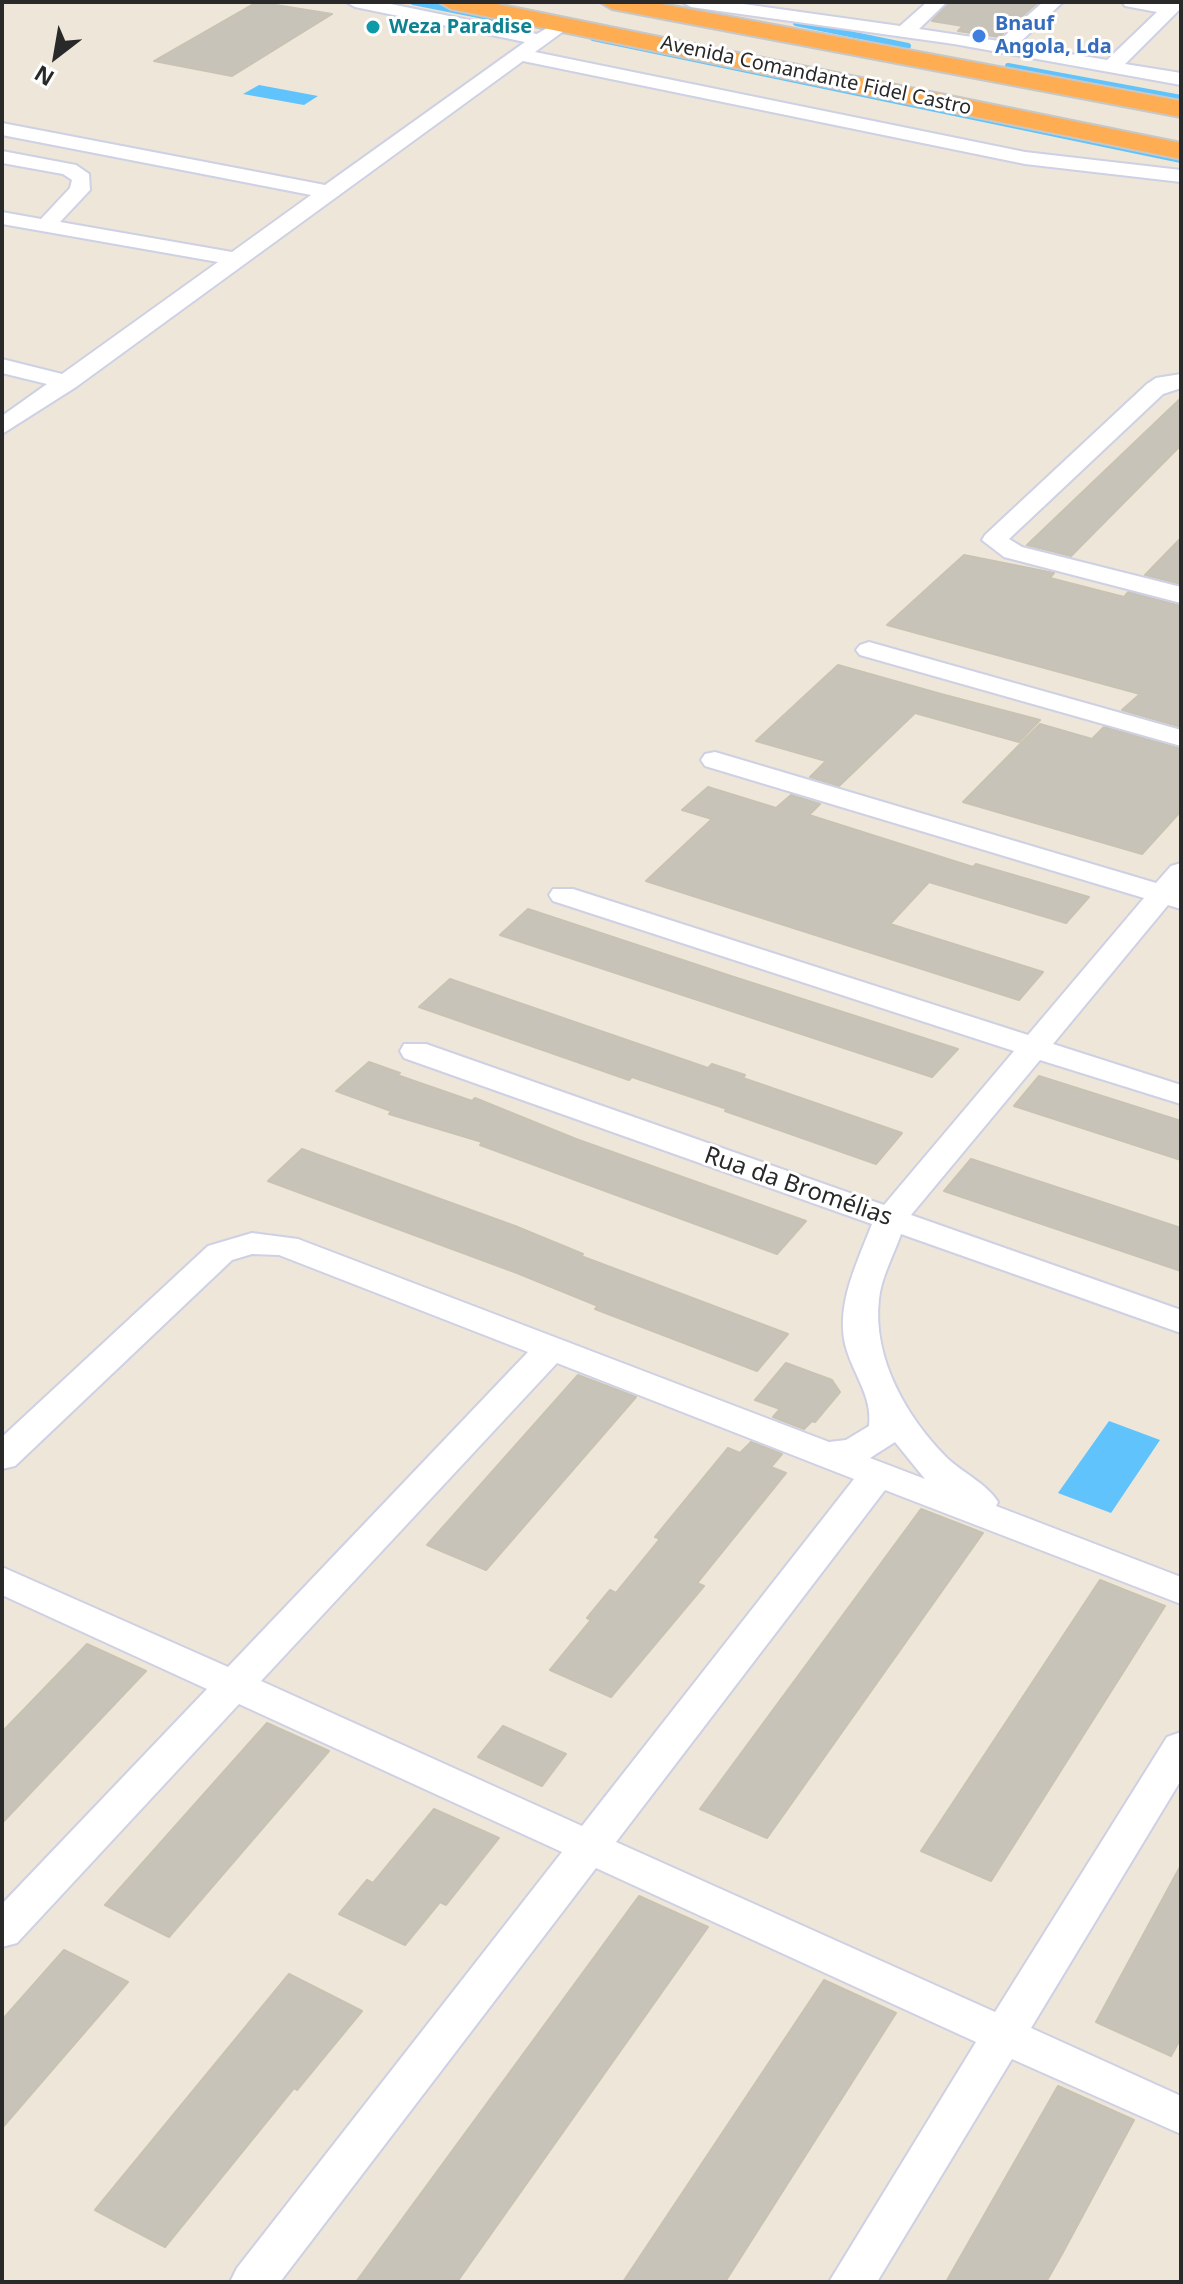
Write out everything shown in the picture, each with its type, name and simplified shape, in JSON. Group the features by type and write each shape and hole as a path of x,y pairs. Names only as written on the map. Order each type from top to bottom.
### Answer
{"highway":[{"name":"Avenida Comandante Fidel Castro","path":"451,2 1181,151"},
{"name":"Avenida Comandante Fidel Castro","path":"612,2 1181,109"}],"street":[{"path":"355,2 540,40"},
{"path":"799,18 817,2"},
{"path":"904,32 938,2"},
{"path":"1003,48 1054,2"},
{"path":"1131,2 1173,5"},
{"path":"698,3 974,43 1181,79"},
{"path":"1111,67 1173,5"},
{"path":"2,427 332,193 562,24"},
{"path":"944,65 974,43"},
{"path":"521,55 933,141 1072,166 1181,176"},
{"path":"673,75 1071,159 1181,176"},
{"path":"2,129 332,193"},
{"path":"5,158 41,137"},
{"path":"5,158 69,169 82,178 80,190 44,227"},
{"path":"2,218 237,259"},
{"path":"2,366 68,382"},
{"path":"1181,381 1164,383 1155,389 1003,528 994,540 1013,552 1181,595"},
{"path":"869,650 1181,738"},
{"path":"715,760 1175,889 890,1219 862,1297 862,1343 889,1410 907,1436 948,1480 1025,1532"},
{"path":"563,895 1181,1095"},
{"name":"Rua da Bromélias","path":"415,1051 1181,1322"},
{"path":"2,1457 220,1253 243,1243 286,1246 1181,1591"},
{"path":"2,1931 550,1350"},
{"path":"822,1454 846,1454 870,1445 886,1431 889,1410"},
{"path":"253,2282 877,1475"},
{"path":"1093,1557 1181,1569"},
{"path":"2,1580 1181,2116"},
{"path":"852,2282 1181,1747"}],"water":[{"path":"259,85 318,96 304,105 243,94"},
{"path":"1109,1421 1160,1440 1111,1513 1058,1493"}],"building":[{"path":"257,2 332,14 232,76 154,61"},
{"path":"950,2 1038,2 999,37 958,31 963,26 932,21"},
{"path":"1181,398 1181,445 1071,556 1027,545"},
{"path":"1181,538 1181,584 1145,575"},
{"path":"964,555 1054,573 1050,578 1124,597 1128,592 1181,606 1181,727 1122,710 1140,694 887,625"},
{"path":"838,665 1040,720 1019,742 915,713 839,786 810,777 826,761 756,741"},
{"path":"1040,724 1092,739 1104,727 1181,749 1181,811 1142,854 963,802"},
{"path":"708,787 776,808 791,795 820,804 809,815 973,867 976,864 1089,897 1066,923 929,882 890,924 1043,972 1019,1000 646,881 712,819 682,810"},
{"path":"528,909 958,1049 932,1077 500,935"},
{"path":"450,979 708,1068 712,1064 745,1075 743,1078 902,1133 876,1164 725,1111 727,1109 632,1077 629,1080 419,1007"},
{"path":"369,1062 400,1073 397,1075 472,1101 475,1098 576,1139 806,1221 777,1254 480,1145 482,1142 389,1114 391,1111 336,1091"},
{"path":"1039,1076 1181,1121 1181,1160 1014,1106"},
{"path":"302,1149 515,1226 583,1254 581,1256 788,1334 757,1371 595,1309 598,1306 517,1273 268,1181"},
{"path":"971,1159 1181,1228 1181,1271 944,1191"},
{"path":"786,1363 832,1380 840,1392 815,1422 812,1421 804,1429 773,1417 780,1409 755,1400"},
{"path":"578,1375 636,1397 486,1570 427,1545"},
{"path":"751,1442 782,1454 771,1467 786,1473 697,1583 704,1586 611,1697 550,1670 591,1620 587,1618 610,1590 616,1593 660,1539 655,1537 728,1448 740,1453"},
{"path":"921,1509 983,1533 767,1838 700,1809"},
{"path":"1100,1580 1165,1606 991,1881 921,1851"},
{"path":"87,1644 146,1671 2,1823 2,1732"},
{"path":"267,1723 329,1751 169,1937 105,1905"},
{"path":"503,1726 566,1754 542,1786 478,1757"},
{"path":"434,1809 499,1838 446,1905 440,1902 405,1945 339,1914 367,1880 373,1883"},
{"path":"1181,1865 1181,2038 1171,2056 1096,2022"},
{"path":"639,1896 708,1927 457,2282 356,2282"},
{"path":"64,1950 128,1982 2,2128 2,2020"},
{"path":"289,1974 362,2011 297,2090 294,2088 165,2247 95,2210"},
{"path":"824,1980 896,2013 725,2282 623,2282"},
{"path":"1058,2086 1134,2120 1046,2282 946,2282"}],"waterway":[{"path":"413,2 529,25"},
{"path":"796,23 908,46"},
{"path":"593,38 1181,160"},
{"path":"1008,66 1181,98"}],"place":[{"name":"Weza Paradise","path":"373,27"},
{"name":"Bnauf Angola, Lda","path":"979,36"}]}
